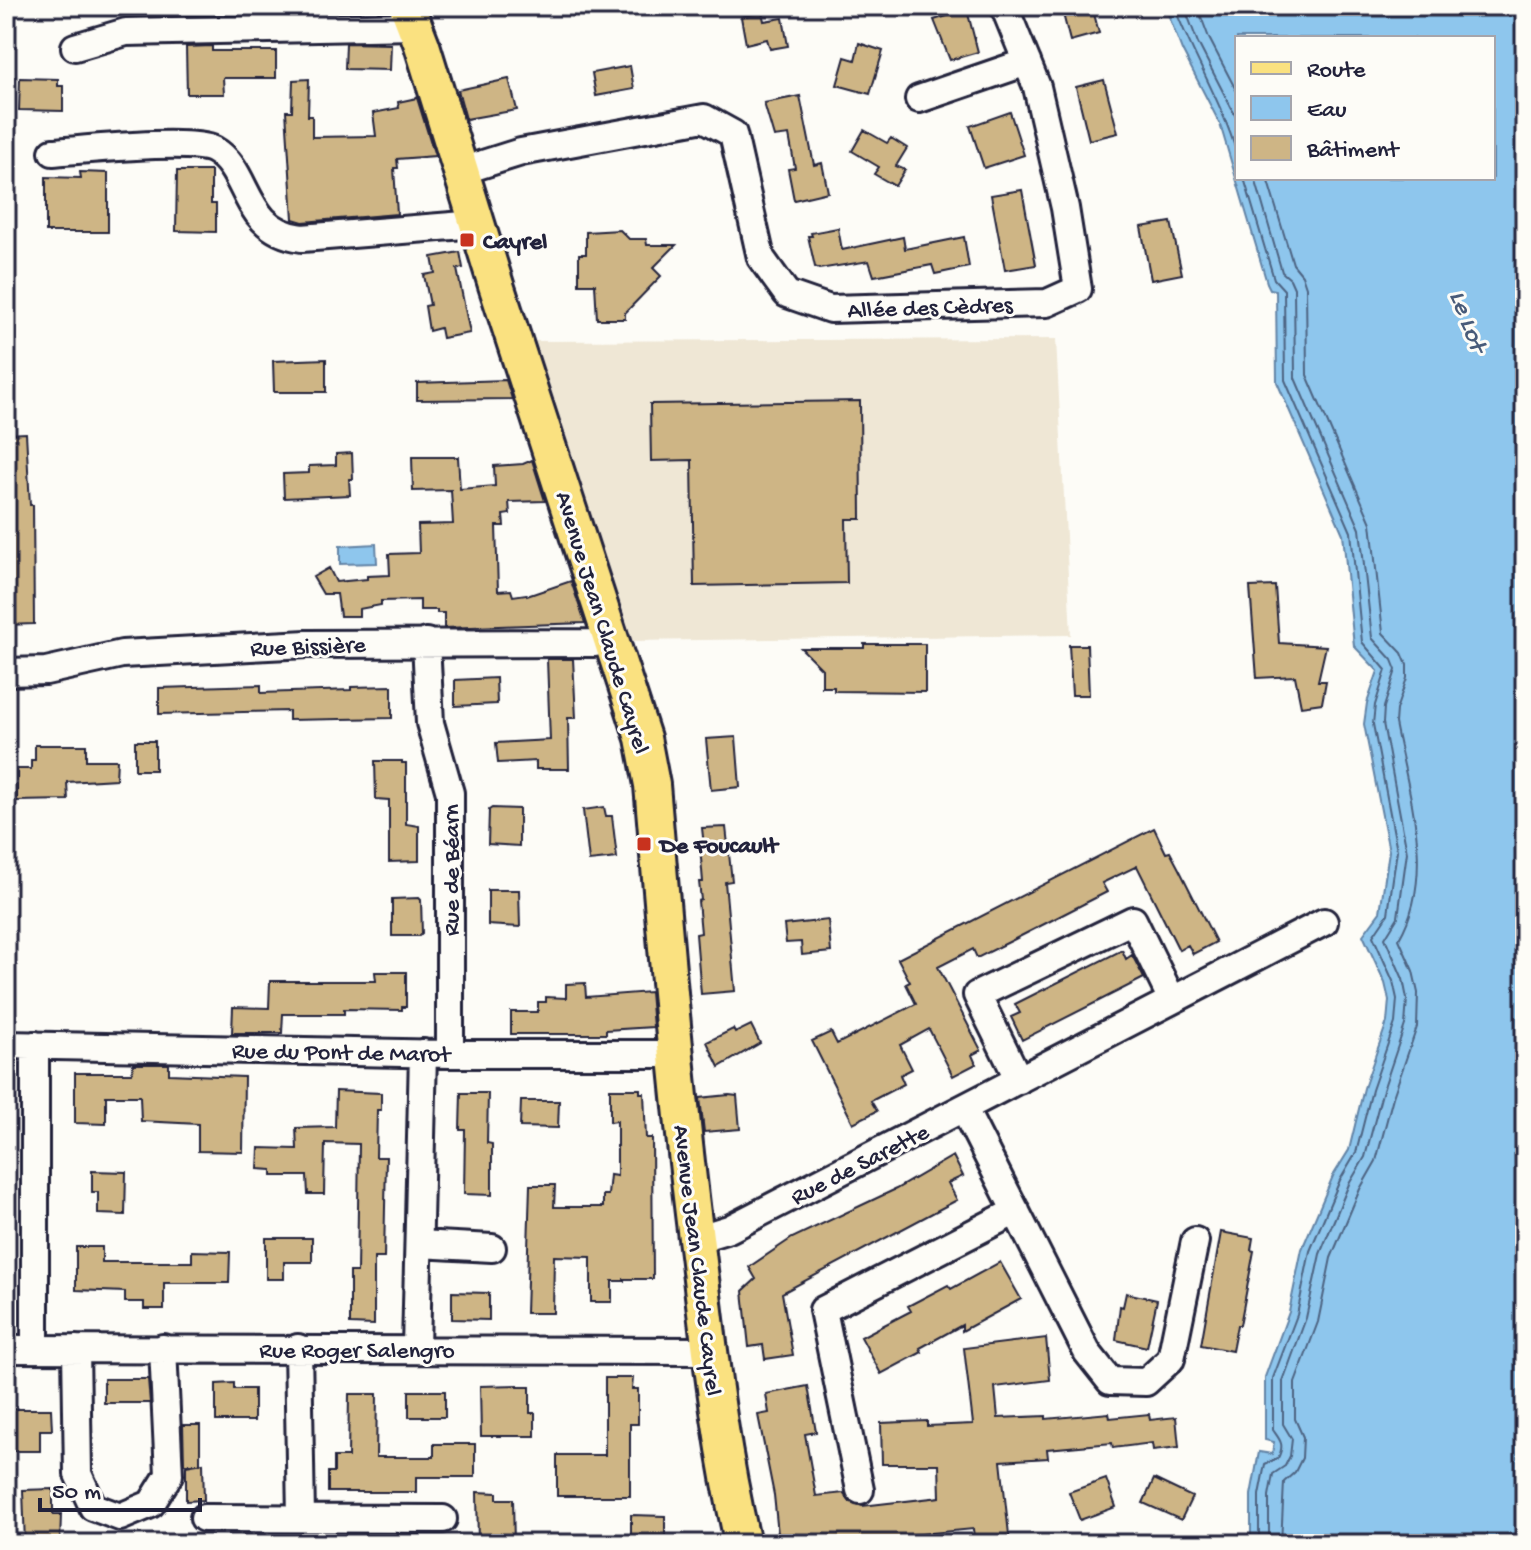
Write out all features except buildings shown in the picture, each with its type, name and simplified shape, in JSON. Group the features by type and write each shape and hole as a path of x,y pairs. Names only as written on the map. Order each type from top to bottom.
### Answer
{"main road":[{"name":"Avenue Jean Claude Cayrel","path":"411,16 643,738 652,785 686,1168 708,1351 743,1544"}],"street":[{"path":"919,99 1027,62 1004,6"},
{"path":"75,47 126,32 411,16"},
{"name":"Allée des Cèdres","path":"461,171 521,152 704,118 733,134 761,258 787,294 830,309 1047,303 1078,289 1037,87 1027,62"},
{"path":"53,152 186,144 210,148 223,156 234,170 247,200 267,223 285,236 302,238 477,224"},
{"name":"Rue Bissière","path":"6,672 46,671 122,654 307,644 594,643 611,639"},
{"name":"Rue de Béarn","path":"426,642 430,723 450,793 450,1054"},
{"path":"1019,1080 977,995 1133,920 1172,1000"},
{"name":"Rue de Sarette","path":"696,1239 729,1229 1324,922"},
{"name":"Rue du Pont de Marot","path":"6,1045 450,1054 676,1054"},
{"path":"35,1045 35,1349"},
{"path":"416,1348 423,1053"},
{"path":"964,1109 1087,1352 1110,1381 1146,1382 1171,1359 1195,1241"},
{"path":"860,1490 823,1310 1016,1211"},
{"path":"419,1244 492,1248"},
{"path":"76,1349 78,1474 93,1507 120,1517 151,1504 169,1475 163,1348"},
{"path":"298,1348 301,1518"},
{"name":"Rue Roger Salengro","path":"6,1349 708,1351"},
{"path":"204,1518 443,1519"}],"shaded area":[{"path":"1056,339 1071,635 631,641 532,341"}],"water":[{"name":"Le Lot","path":"1165,6 1525,6 1525,1544 1251,1544 1251,1495 1259,1452 1272,1454 1274,1442 1265,1440 1265,1377 1289,1312 1302,1249 1333,1176 1349,1150 1364,1088 1387,1022 1389,1000 1385,983 1363,935 1380,912 1389,851 1364,724 1367,703 1378,671 1354,646 1343,534 1277,382 1276,290 1270,289 1267,283 1237,180 1495,180 1495,36 1235,36 1235,175 1220,124 1182,50"},
{"path":"376,544 377,563 340,564 340,546"}],"place":[{"name":"Cayrel","path":"467,240"},
{"name":"De Foucault","path":"644,844"}]}
